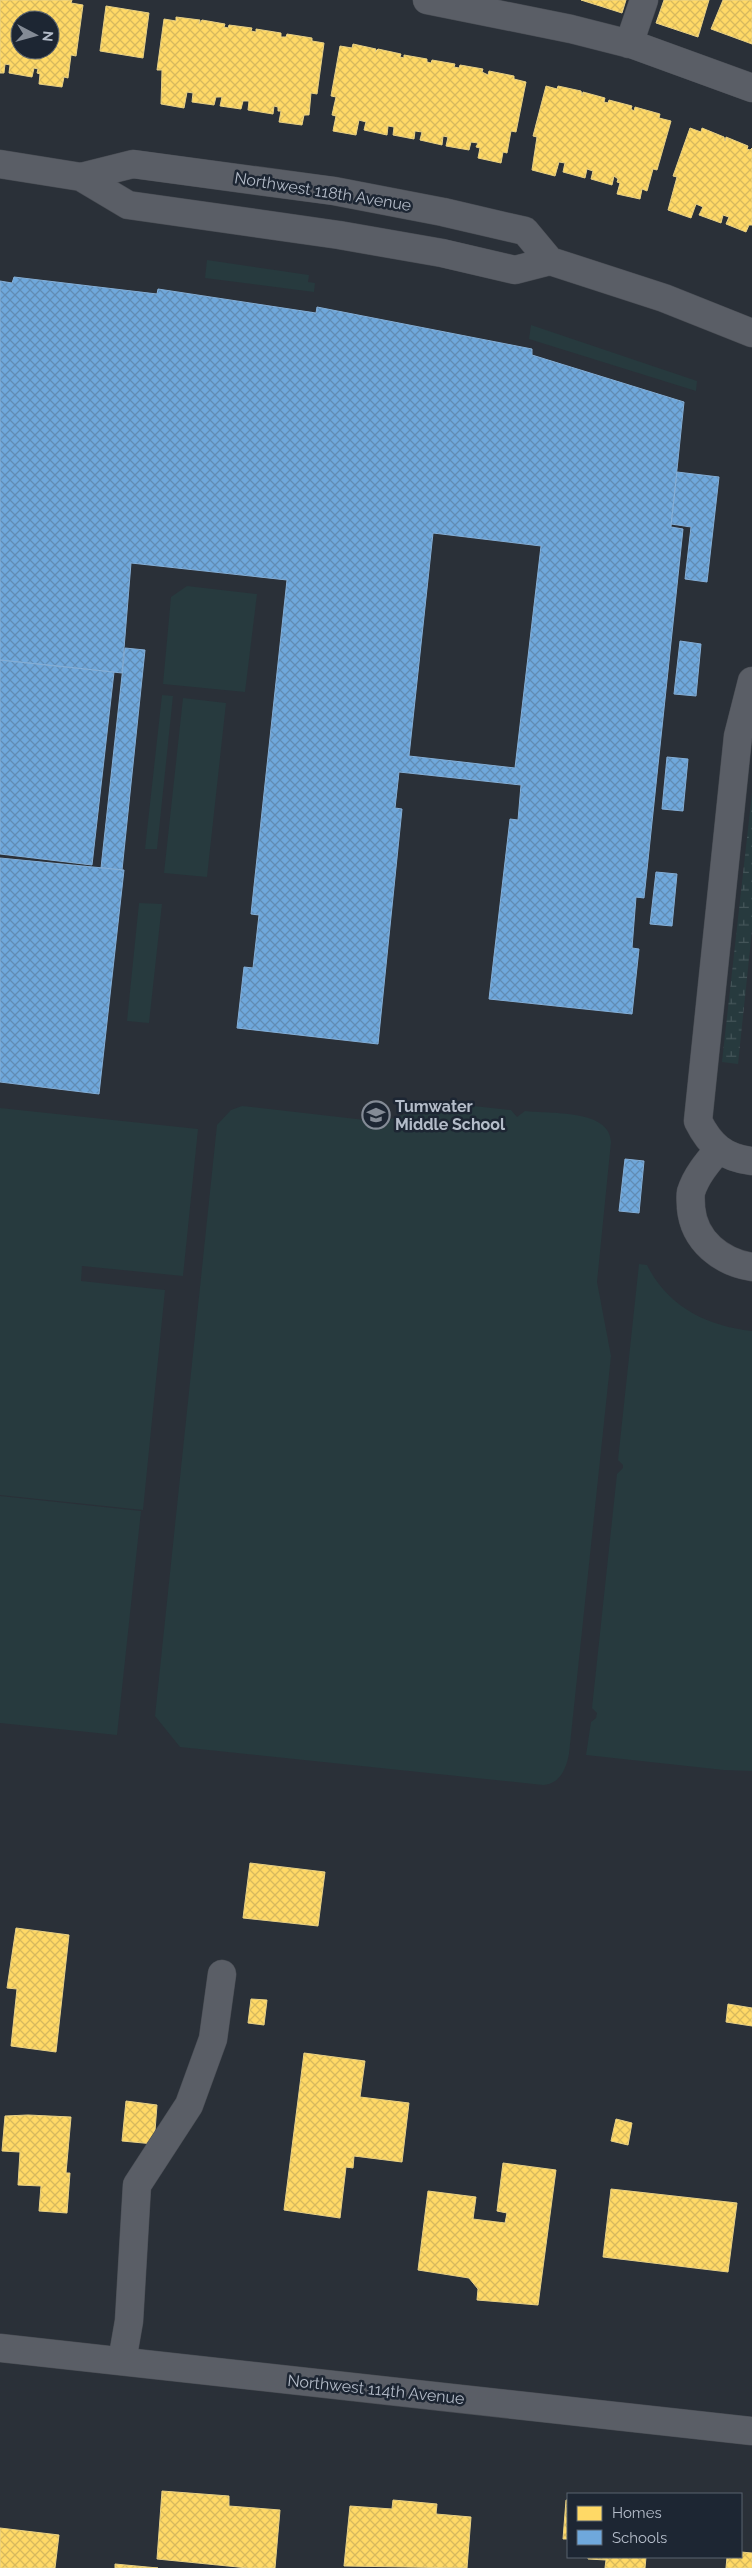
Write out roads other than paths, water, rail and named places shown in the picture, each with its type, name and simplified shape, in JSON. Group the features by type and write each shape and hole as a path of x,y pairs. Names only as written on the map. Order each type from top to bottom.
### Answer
{"street":[{"path":"427,0 571,29 630,44 752,88"},
{"path":"630,44 644,0"},
{"name":"Northwest 118th Avenue","path":"0,164 81,177 128,205 338,235 515,270 550,262 525,231 443,212 334,191 133,164 81,177"},
{"path":"550,262 664,298 752,333"},
{"path":"752,681 738,736 698,1121 706,1137 718,1150 734,1158 752,1161"},
{"path":"718,1150 700,1172 692,1190 692,1217 701,1238 716,1254 736,1264 752,1267"},
{"path":"122,2361 129,2321 137,2185 189,2105 213,2039 222,1974"},
{"name":"Northwest 114th Avenue","path":"0,2348 752,2431"}],"place":[{"name":"Tumwater Middle School","path":"376,1115"}]}
